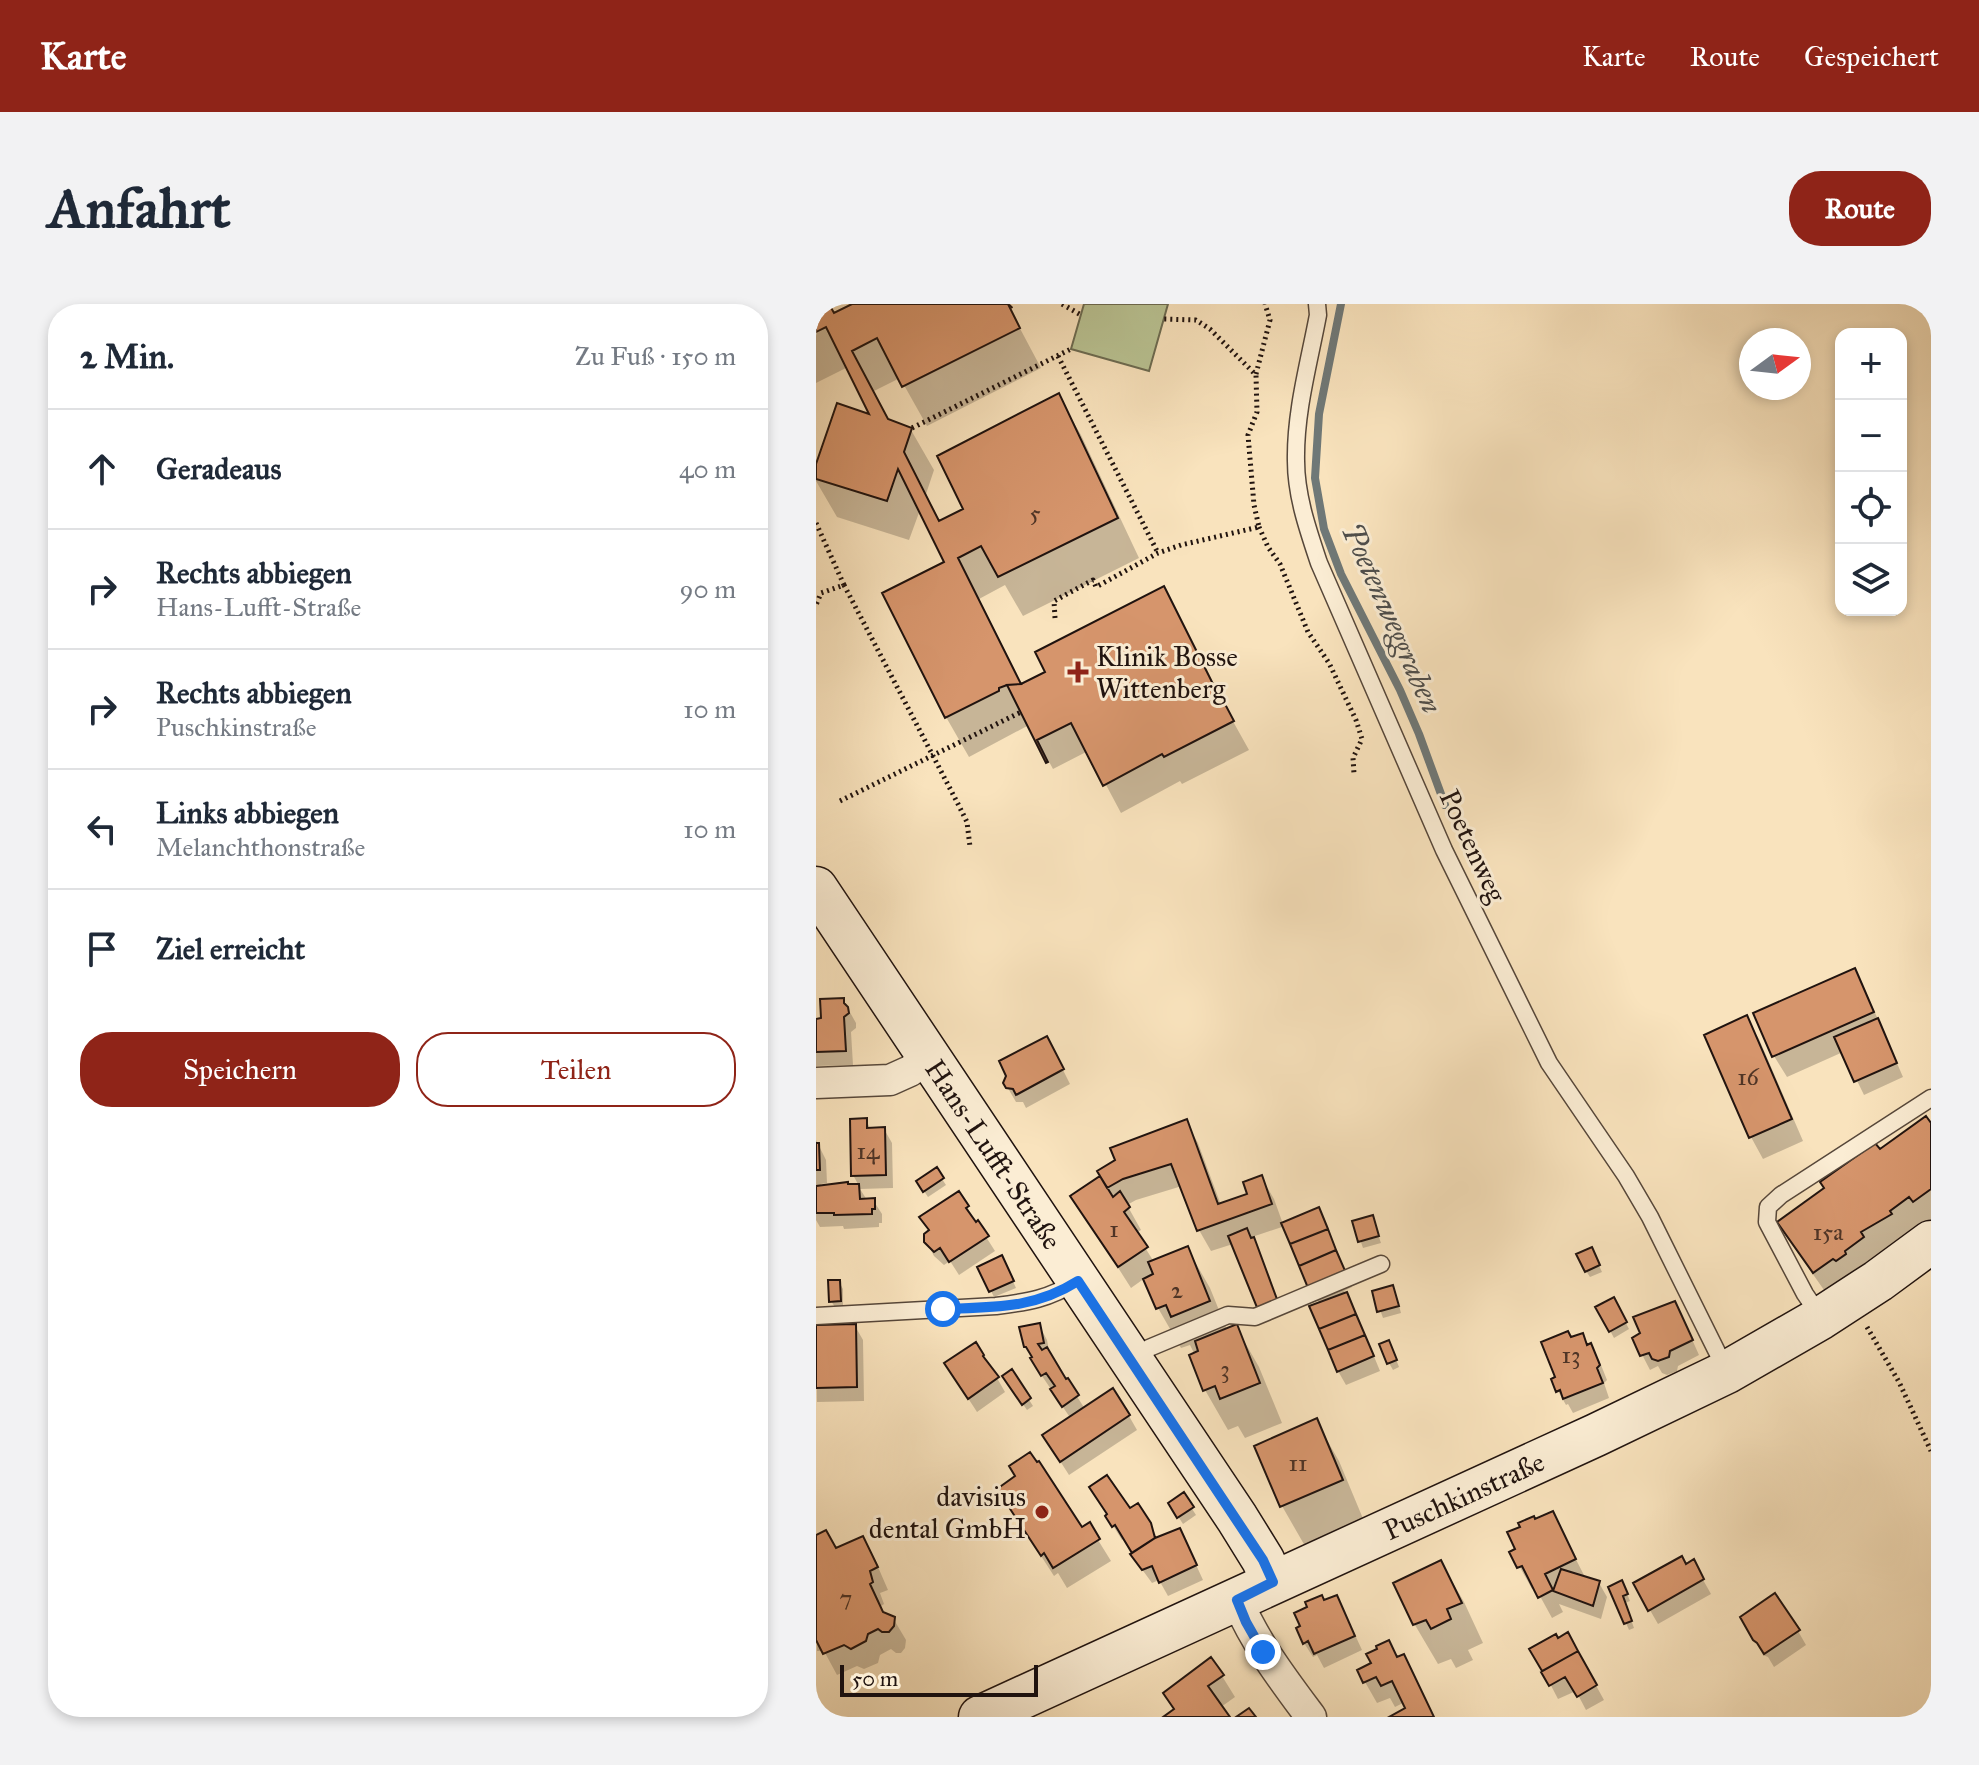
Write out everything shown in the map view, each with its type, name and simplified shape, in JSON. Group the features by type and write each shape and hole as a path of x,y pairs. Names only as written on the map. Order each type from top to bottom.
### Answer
{"main road":[{"name":"Hans-Lufft-Straße","path":"816,888 1250,1538 1263,1560 1255,1591"},
{"name":"Puschkinstraße","path":"980,1717 1727,1372 1835,1308 1931,1242"}],"street":[{"path":"816,1083 890,1080 929,1058"},
{"path":"1255,1591 1246,1622 1263,1652 1311,1717"}],"lane":[{"name":"Poetenweg","path":"1317,304 1318,315 1298,414 1295,463 1302,514 1319,563 1444,850 1549,1063 1626,1176 1650,1217 1727,1372"},
{"path":"1835,1308 1805,1294 1767,1222 1768,1207 1781,1195 1931,1098"},
{"path":"1131,1360 1149,1348 1228,1315 1255,1317 1381,1264"},
{"path":"816,1316 1018,1304 1049,1297 1078,1281"}],"path":[{"path":"1062,304 1081,315"},
{"path":"1265,304 1270,320 1256,375 1257,412 1248,435 1254,505 1259,527 1280,564 1308,632 1329,663 1356,720 1362,739 1353,758 1354,774"},
{"path":"1163,319 1196,320 1210,329 1256,375"},
{"path":"912,428 1071,349"},
{"path":"1058,356 1158,553"},
{"path":"816,523 844,585 967,822 970,847"},
{"path":"1055,618 1054,601 1093,580 1096,587 1158,553 1259,527"},
{"path":"816,605 821,593 844,585"},
{"path":"840,801 1021,712"},
{"path":"1835,1308 1877,1343 1931,1451"}],"green space":[{"path":"1084,304 1168,304 1149,371 1071,349"}],"building":[{"name":"Klinik Bosse Wittenberg","path":"816,304 829,304 834,313 852,304 1008,304 1020,328 902,387 877,338 852,351 888,419 912,428 904,452 939,521 963,509 937,456 1059,393 1118,518 998,577 981,546 958,558 1021,684 999,688 999,691 945,718 882,593 944,562 898,469 887,501 816,479 816,464 837,403 869,414 826,327 816,332"},
{"path":"1164,586 1234,721 1164,757 1162,754 1103,786 1071,723 1037,740 1046,763 1007,685 1021,684 1045,672 1035,652"},
{"path":"1855,968 1874,1012 1772,1057 1753,1013"},
{"path":"844,998 849,1013 844,1017 846,1051 816,1052 816,1019 821,1018 820,999"},
{"path":"1747,1015 1792,1119 1749,1138 1704,1035"},
{"path":"1878,1018 1897,1063 1854,1082 1834,1037"},
{"path":"1047,1036 1064,1069 1016,1095 1003,1083 1006,1076 999,1061"},
{"path":"1926,1116 1931,1123 1931,1189 1913,1202 1909,1197 1890,1211 1892,1214 1861,1232 1864,1237 1845,1251 1846,1254 1813,1273 1777,1222 1824,1188 1820,1182 1875,1143 1880,1149"},
{"path":"867,1118 867,1128 885,1127 886,1175 851,1176 850,1119"},
{"path":"1187,1119 1218,1204 1247,1194 1243,1182 1262,1175 1272,1204 1197,1231 1171,1164 1123,1179 1107,1188 1097,1171 1115,1160 1110,1148"},
{"path":"816,1143 819,1143 820,1170 816,1170"},
{"path":"937,1167 944,1178 923,1192 916,1181"},
{"path":"1100,1176 1113,1197 1120,1191 1130,1207 1124,1212 1148,1247 1118,1267 1070,1196"},
{"path":"848,1182 859,1184 860,1199 875,1198 872,1214 816,1213 816,1186"},
{"path":"959,1191 969,1206 966,1208 989,1236 949,1262 940,1248 934,1252 924,1242 924,1234 929,1230 919,1217"},
{"path":"1319,1207 1328,1229 1290,1244 1281,1223"},
{"path":"1373,1215 1379,1236 1358,1242 1352,1221"},
{"path":"1247,1228 1251,1238 1254,1237 1278,1302 1258,1310 1228,1236"},
{"path":"1328,1229 1336,1250 1299,1266 1290,1244"},
{"path":"1188,1246 1210,1301 1171,1317 1166,1305 1156,1309 1143,1279 1153,1274 1148,1262"},
{"path":"1592,1247 1600,1265 1585,1272 1576,1254"},
{"path":"1336,1250 1346,1273 1308,1288 1299,1266"},
{"path":"1002,1255 1014,1281 989,1292 977,1267"},
{"path":"828,1280 840,1280 841,1301 829,1302"},
{"path":"1393,1285 1399,1306 1377,1312 1372,1291"},
{"path":"1347,1292 1356,1314 1319,1329 1309,1306"},
{"path":"1614,1297 1627,1322 1609,1332 1595,1307"},
{"path":"1675,1301 1693,1340 1670,1351 1669,1357 1658,1361 1652,1359 1649,1353 1640,1356 1632,1338 1640,1333 1633,1317"},
{"path":"1356,1314 1365,1335 1328,1350 1319,1329"},
{"path":"1040,1323 1044,1343 1038,1344 1042,1350 1047,1347 1079,1395 1062,1407 1050,1389 1055,1386 1046,1373 1041,1376 1024,1347 1019,1327"},
{"path":"856,1324 857,1387 816,1388 816,1325"},
{"path":"1237,1324 1260,1383 1220,1399 1215,1386 1203,1391 1189,1355 1198,1351 1195,1341"},
{"path":"1568,1331 1571,1337 1583,1333 1587,1345 1591,1343 1603,1383 1563,1399 1560,1390 1556,1392 1551,1379 1555,1377 1541,1342"},
{"path":"1365,1335 1374,1356 1337,1372 1328,1350"},
{"path":"1389,1340 1397,1360 1387,1364 1379,1344"},
{"path":"976,1342 999,1377 968,1399 944,1363"},
{"path":"1012,1369 1031,1398 1022,1405 1002,1376"},
{"path":"1113,1388 1130,1415 1060,1462 1042,1435"},
{"path":"1317,1418 1343,1480 1280,1507 1254,1446"},
{"name":"davisius dental GmbH","path":"1030,1452 1082,1527 1090,1522 1100,1539 1053,1568 1044,1553 1041,1556 997,1489 1015,1476 1009,1466"},
{"path":"1107,1475 1130,1508 1138,1503 1151,1523 1155,1538 1132,1553 1115,1525 1112,1527 1089,1487"},
{"path":"1184,1492 1194,1507 1177,1518 1168,1503"},
{"path":"1553,1511 1576,1559 1545,1574 1553,1590 1538,1598 1522,1566 1517,1568 1509,1552 1515,1549 1507,1532 1520,1527 1518,1523"},
{"path":"1180,1528 1197,1565 1159,1583 1152,1566 1142,1570 1130,1554 1155,1538"},
{"path":"826,1530 836,1548 863,1536 878,1567 870,1571 873,1582 870,1584 883,1612 895,1617 894,1626 889,1632 878,1629 868,1634 866,1641 851,1649 844,1645 823,1654 816,1640 816,1535"},
{"path":"1682,1556 1686,1564 1694,1559 1704,1579 1648,1611 1633,1583"},
{"path":"1441,1560 1462,1603 1447,1609 1451,1619 1431,1629 1426,1620 1413,1625 1393,1583"},
{"path":"1561,1569 1600,1581 1593,1606 1553,1591"},
{"path":"1622,1580 1628,1594 1623,1596 1632,1621 1624,1624 1608,1587"},
{"path":"1775,1593 1800,1630 1764,1654 1740,1617"},
{"path":"1322,1595 1324,1600 1337,1595 1355,1636 1314,1654 1308,1641 1303,1644 1294,1613 1307,1607 1305,1602"},
{"path":"1568,1632 1578,1651 1542,1671 1529,1649 1556,1634 1558,1638"},
{"path":"1389,1640 1397,1657 1404,1654 1434,1717 1389,1717 1405,1708 1392,1681 1381,1686 1376,1677 1363,1683 1357,1670 1371,1663 1366,1654"},
{"path":"1578,1651 1597,1685 1577,1697 1565,1677 1549,1686 1541,1672"},
{"path":"1211,1657 1224,1675 1208,1686 1230,1717 1163,1717 1174,1709 1163,1693"},
{"path":"1249,1708 1256,1717 1236,1717"}],"waterway":[{"name":"Poetenweggraben","path":"1341,304 1319,414 1315,478 1324,529 1341,574 1400,690 1445,805"}],"place":[{"name":"Klinik Bosse Wittenberg","path":"1078,672"},
{"name":"davisius dental GmbH","path":"1042,1512"}],"route":[{"path":"943,1309 1037,1300 1059,1293 1078,1281 1263,1560 1273,1582 1237,1600 1263,1652"}]}
